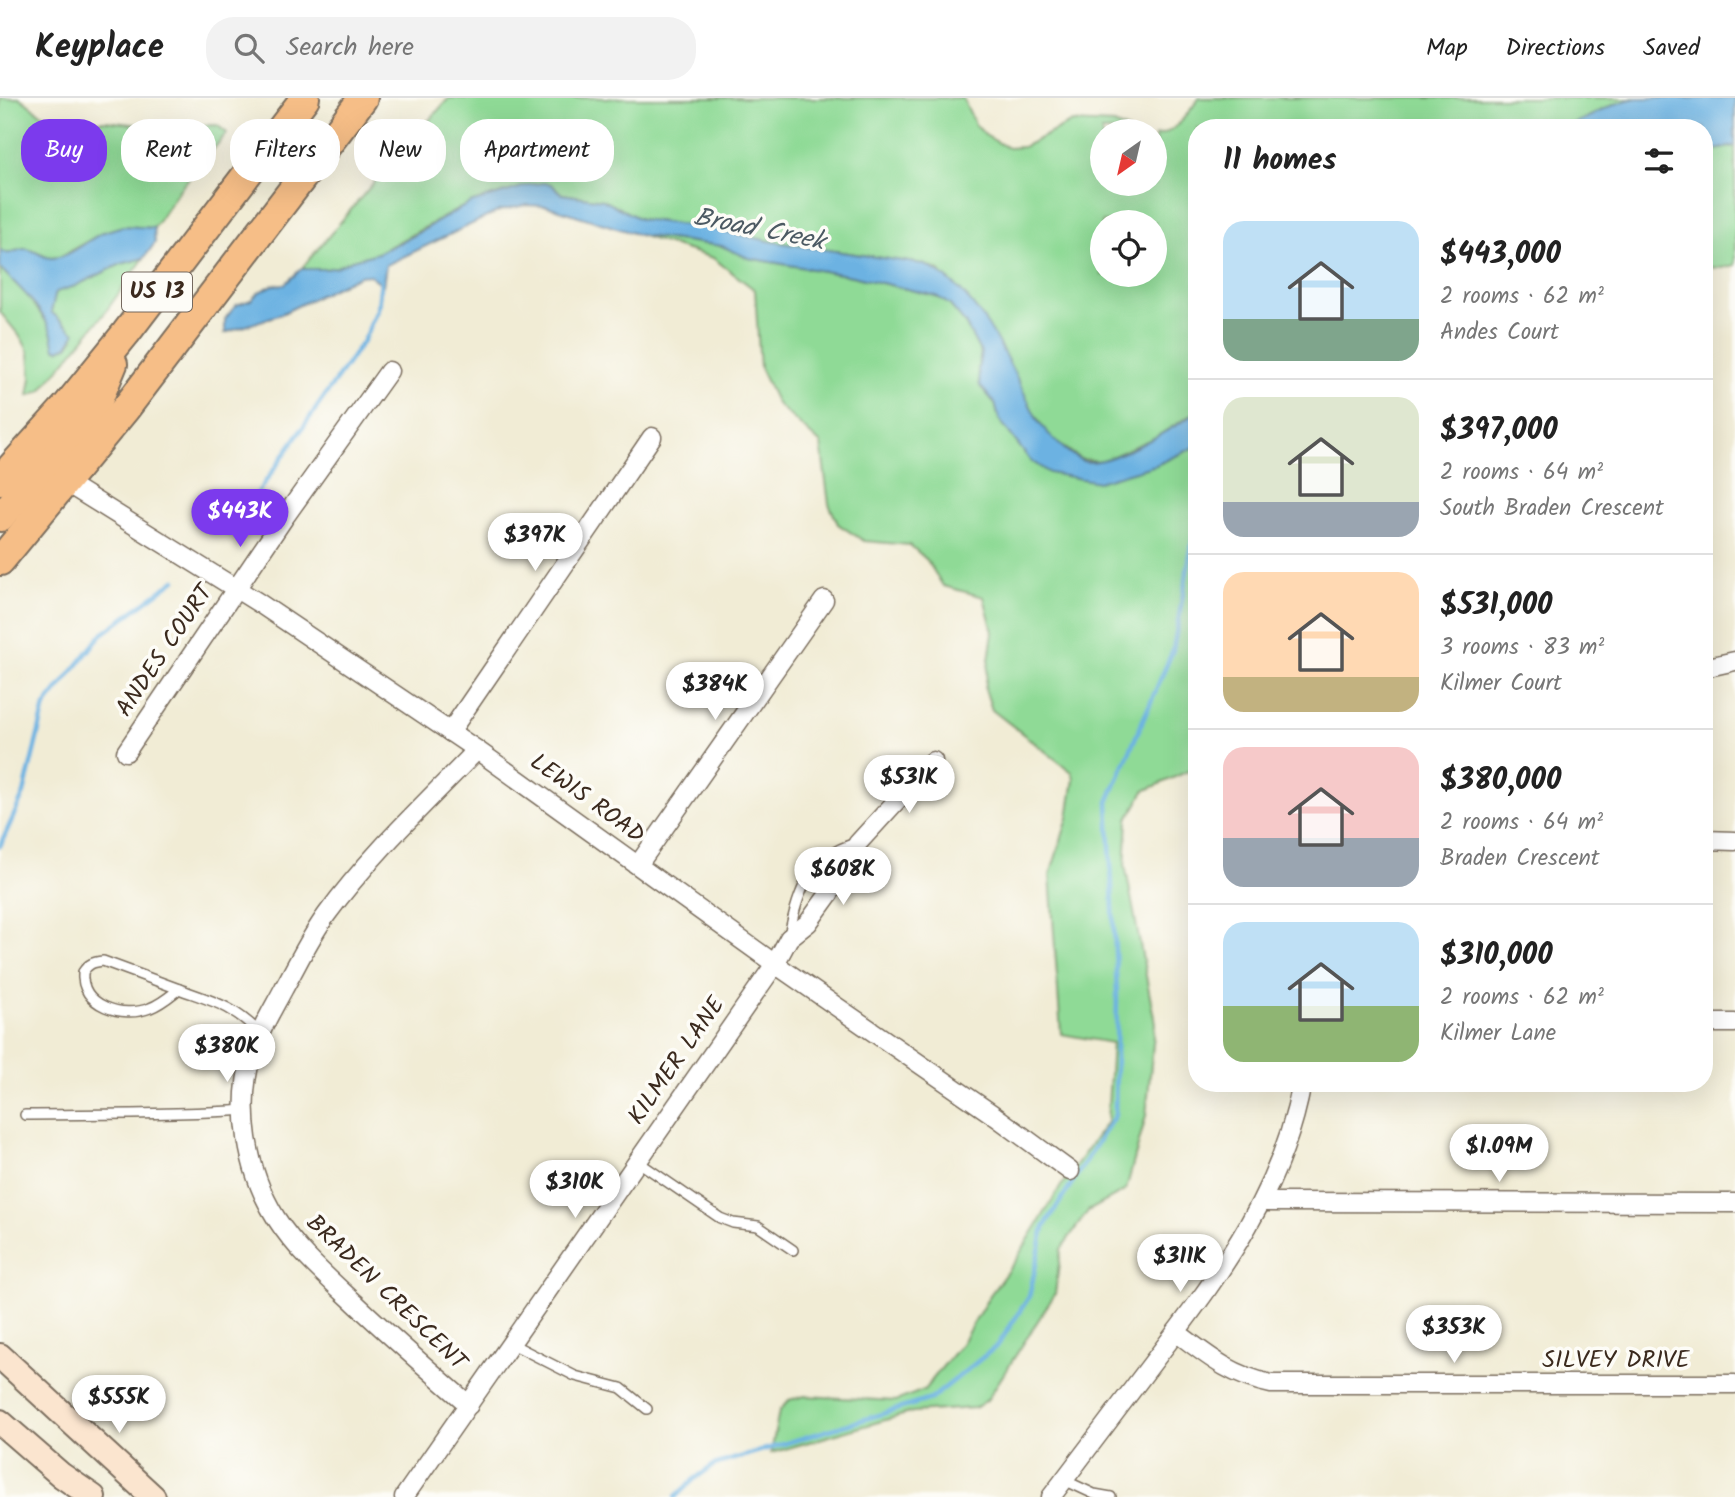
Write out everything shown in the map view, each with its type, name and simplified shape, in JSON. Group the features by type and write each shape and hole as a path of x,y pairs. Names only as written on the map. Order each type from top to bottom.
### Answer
{"main road":[{"name":"US 13","path":"0,480 66,407 126,333 306,98"},
{"name":"US 13","path":"0,561 126,408 363,98"},
{"path":"0,517 92,415 126,333"},
{"path":"0,1356 153,1497"},
{"path":"0,1422 61,1475 93,1497"}],"street":[{"name":"ANDES COURT","path":"127,752 236,589 389,371"},
{"path":"450,732 652,437"},
{"name":"LEWIS ROAD","path":"65,482 236,589 477,750 1070,1171"},
{"path":"638,865 824,600"},
{"path":"1713,666 1735,662"},
{"name":"BRADEN CRESCENT","path":"469,1405 393,1339 297,1248 276,1218 256,1176 246,1133 246,1110 247,1081 260,1033 309,942 327,914 382,849 477,750"},
{"name":"KILMER LANE","path":"404,1497 775,964 789,938 808,923 829,894 843,865 858,843 933,761"},
{"path":"1713,840 1735,841"},
{"path":"1713,1023 1735,1023"},
{"path":"1051,1497 1234,1251 1262,1202 1289,1132 1300,1092"},
{"path":"1262,1202 1735,1203"},
{"name":"SILVEY DRIVE","path":"1176,1332 1217,1364 1253,1380 1271,1384 1735,1384"}],"lane":[{"path":"789,938 797,903 808,877 830,855 845,846 858,843"},
{"path":"179,989 149,1009 121,1011 92,1000 85,990 83,972 88,965 103,961 226,1006 241,1014 260,1033"},
{"path":"25,1115 174,1115 246,1110"},
{"path":"637,1161 720,1219 758,1226 793,1250"},
{"path":"512,1343 575,1376 621,1388 647,1409"},
{"path":"1064,1480 1094,1494 1111,1497"}],"green space":[{"path":"0,98 20,98 40,113 55,119 21,119 21,182 107,182 107,121 121,123 121,182 186,182 154,228 123,226 104,232 59,257 49,258 23,249 5,254 0,250"},
{"path":"449,98 963,98 975,124 985,135 1008,148 1023,147 1072,122 1090,123 1090,196 1167,196 1167,132 1186,116 1199,98 1637,98 1618,103 1584,119 1188,119 1188,417 1156,437 1102,461 1080,459 1048,435 940,271 923,264 640,219 603,200 562,194 551,184 543,183 470,203 378,253 326,269 301,269 374,182 446,182 446,119 430,119"},
{"path":"216,125 227,133 216,146"},
{"path":"1735,146 1735,265 1722,268 1713,267 1713,150"},
{"path":"639,235 722,246 748,258 852,276 936,296 950,305 965,323 981,353 978,369 980,386 995,403 999,419 1030,460 1156,465 1188,450 1188,771 1144,791 1128,819 1125,865 1155,1023 1146,1116 1126,1190 1088,1211 1061,1249 1055,1294 987,1400 975,1408 913,1412 771,1453 779,1411 789,1400 805,1396 896,1401 924,1390 961,1344 1061,1186 1107,1122 1112,1043 1061,1034 1050,875 1068,818 1074,779 1072,772 992,710 985,689 993,632 984,597 943,586 927,560 910,545 864,541 838,524 829,504 821,444 777,404 760,368 755,290 713,258"},
{"path":"144,258 104,314 41,391 28,396 31,378 29,353 22,339 0,312 0,268 27,295 50,327 55,348 59,350 68,346 74,338 69,327 51,312 55,292 75,286 121,264"}],"water":[{"path":"1735,98 1735,146 1713,150 1713,119 1584,119 1627,100"},
{"path":"551,184 562,194 603,200 640,219 923,264 962,292 978,311 1005,355 1038,421 1071,454 1083,461 1108,458 1159,435 1188,417 1188,450 1156,465 1098,482 1049,473 1030,460 999,419 995,403 980,386 978,369 981,353 965,323 950,305 936,296 852,276 748,258 722,246 639,235 547,206 525,205 499,211 386,265 383,285 370,275 359,276 281,314 225,333 225,319 236,305 251,300 259,292 273,285 285,284 301,269 337,267 378,253 470,203 529,185"},
{"path":"123,226 154,228 155,243 144,258 121,264 56,292 51,312 75,333 68,346 59,350 55,348 51,331 41,314 0,268 0,250 9,253 29,249 48,258 58,257 102,233"}],"waterway":[{"path":"229,534 363,341 378,308 381,279"},
{"path":"675,1497 714,1465 931,1399 998,1345 1029,1297 1044,1227 1115,1115 1117,993 1108,802 1173,650 1188,566"},
{"path":"0,846 24,793 45,706 101,635 175,580"}],"water label":[{"name":"Broad Creek","path":"759,230"}]}
